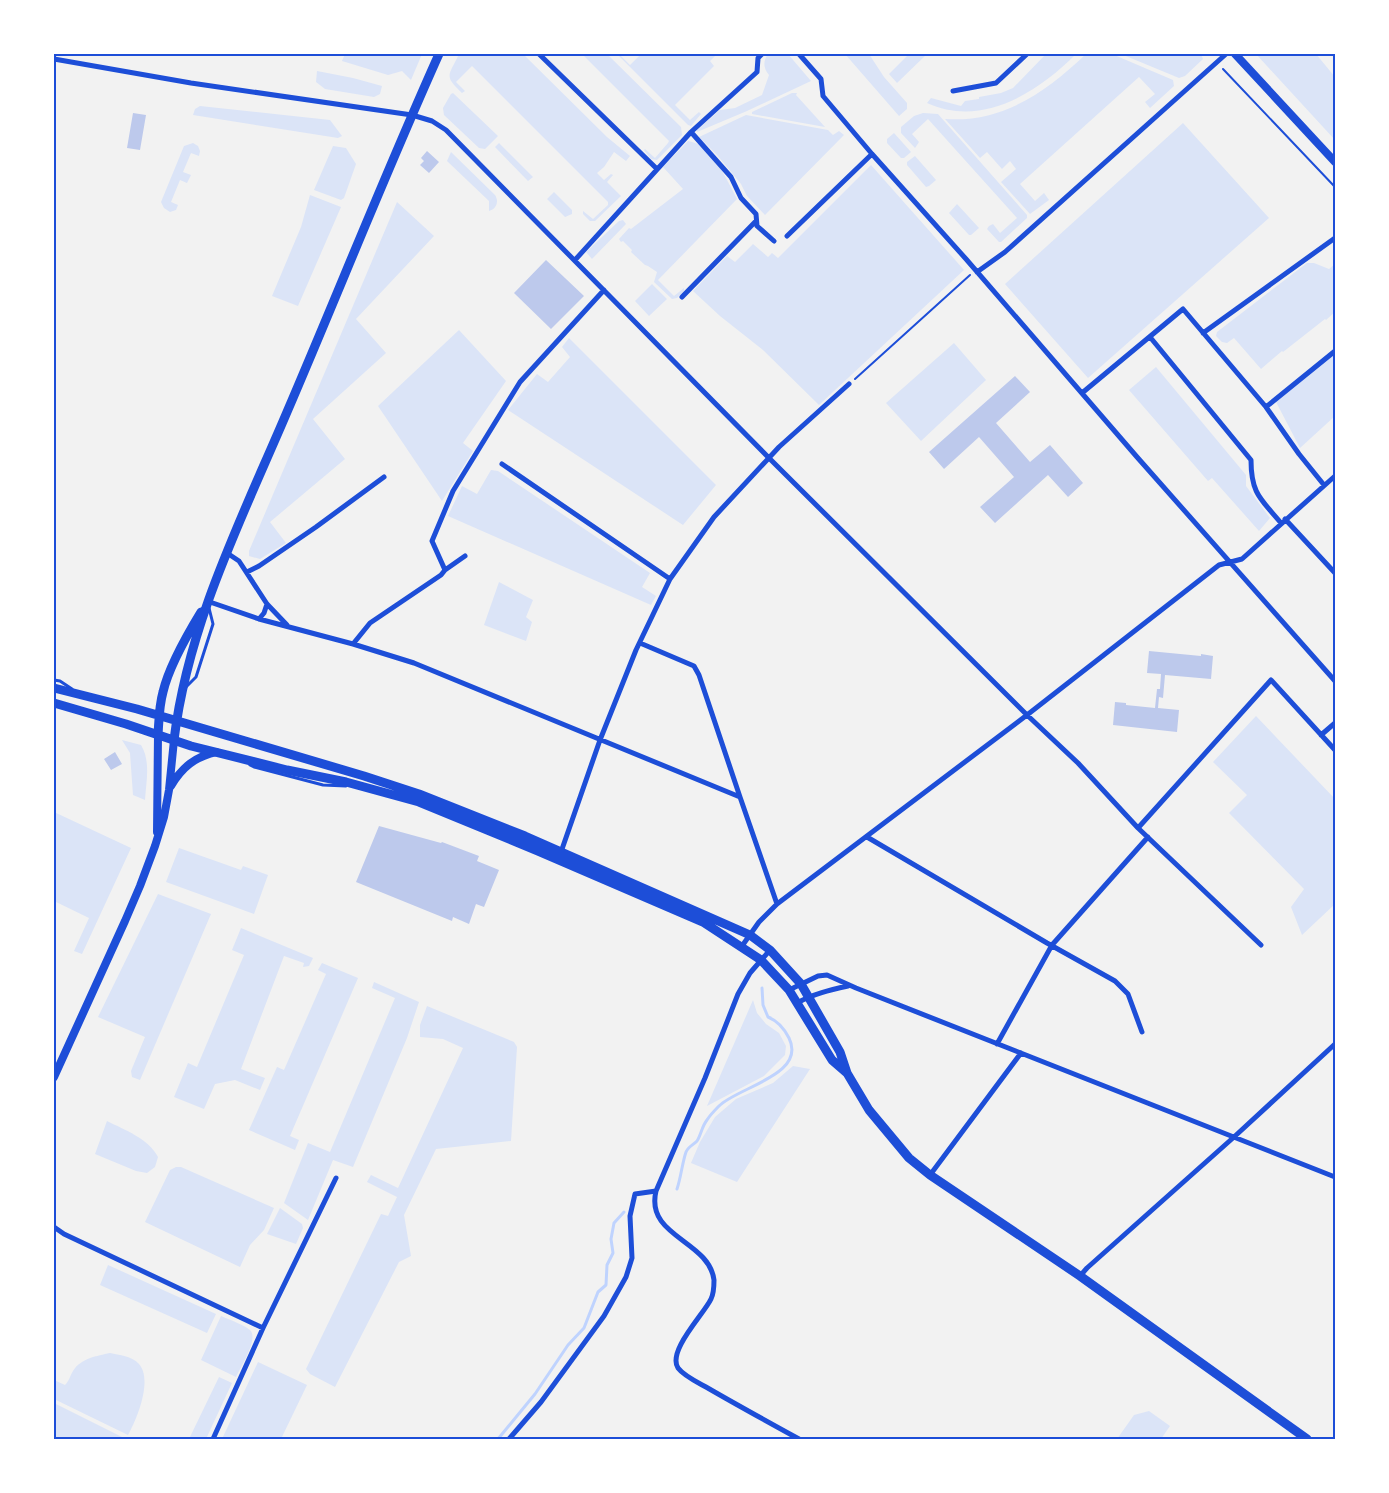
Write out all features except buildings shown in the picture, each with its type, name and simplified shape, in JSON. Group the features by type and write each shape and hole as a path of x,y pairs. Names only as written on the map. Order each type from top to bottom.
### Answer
{"main road":[{"path":"158,734 163,691 178,654 207,601 439,54"},
{"path":"174,740 176,721 207,601"},
{"path":"54,688 137,709 419,794 562,852 750,935 770,950 800,984 840,1052 847,1074 869,1110 909,1158 930,1175 1080,1276 1307,1439"},
{"path":"54,703 244,760 362,786 419,802 703,922 761,960 789,990 832,1060 847,1074"}],"street":[{"path":"539,54 657,169"},
{"path":"575,260 691,132 757,72 758,58 762,54"},
{"path":"799,54 821,79 823,96 872,154 978,272 1335,681"},
{"path":"953,91 996,83 1027,54"},
{"path":"978,272 1004,252 1226,54"},
{"path":"1235,54 1335,162"},
{"path":"54,59 191,83 412,115 432,121 446,130 769,458 1027,715 1078,763 1138,828 1261,945"},
{"path":"691,132 731,177 741,198 756,214 757,226 774,241"},
{"path":"787,236 872,154"},
{"path":"682,297 756,220"},
{"path":"1203,333 1335,238"},
{"path":"445,570 432,541 453,491 520,382 604,290"},
{"path":"1082,393 1183,309 1266,408 1298,454 1324,485"},
{"path":"1150,337 1251,460 1251,478 1256,493 1335,573"},
{"path":"1266,408 1335,351"},
{"path":"562,852 600,740 640,643 670,580 714,516 769,458 849,384"},
{"path":"502,464 670,580"},
{"path":"742,946 759,922 777,904 1027,715 1219,565 1242,559 1335,476"},
{"path":"247,572 259,566 316,527 384,477"},
{"path":"227,553 239,561 267,604 287,626"},
{"path":"353,644 370,623 441,575 465,556"},
{"path":"207,601 259,619 353,644 414,663 740,797"},
{"path":"259,619 264,613 267,604"},
{"path":"640,643 694,666 699,675 777,904"},
{"path":"1138,828 1271,680 1335,750"},
{"path":"1321,734 1335,723"},
{"path":"157,838 158,734"},
{"path":"54,1077 140,886 164,817 174,740"},
{"path":"169,790 178,775 188,764 205,755 216,752"},
{"path":"867,837 1114,981 1128,994 1142,1032"},
{"path":"997,1044 1052,945 1148,837"},
{"path":"770,950 750,973 738,994 705,1078 654,1197 657,1214 665,1227 704,1258 710,1267 714,1282 712,1298 677,1352 675,1361 678,1368 715,1392 799,1439"},
{"path":"789,990 818,976 827,975 849,986 1335,1177"},
{"path":"797,1003 808,997 849,986"},
{"path":"1080,1276 1335,1044"},
{"path":"930,1175 1021,1053"},
{"path":"213,1439 263,1328 336,1178"},
{"path":"509,1439 541,1402 604,1316 626,1277 632,1258 630,1216 635,1194 656,1190"},
{"path":"54,1227 64,1234 263,1328"},
{"path":"54,1232 64,1234"}],"lane":[{"path":"54,680 60,681 81,695"}],"path":[{"path":"1216,62 1335,187"},
{"path":"849,384 968,276 978,272"}],"shaded area":[{"path":"345,54 422,54 411,80 402,71 388,75 342,61"},
{"path":"459,54 523,54 607,137 630,156 626,161 614,152 604,167 597,173 604,180 611,174 613,175 607,182 621,196 595,221 590,221 583,214 583,211 593,219 608,205 608,202 472,66 456,82 465,91 462,93 450,79 451,71"},
{"path":"582,54 607,54 681,127 682,135 657,160 651,159 644,150 655,158 669,141"},
{"path":"617,54 630,65 641,54 717,54 710,61 714,66 675,105 690,120 699,112 701,114 691,126 688,125"},
{"path":"768,54 788,54 811,81 697,132 720,110 735,108 762,95 769,75 764,64"},
{"path":"845,54 869,54 884,77 907,103 907,109 899,116"},
{"path":"909,54 927,54 897,83 889,74"},
{"path":"1046,54 1076,54 1044,82 1008,103 988,109 968,111 948,110 927,103 931,98 961,106 965,101 1001,93 1013,88"},
{"path":"1086,54 1112,54 1173,80 1174,86 1150,108 1145,102 1155,94 1139,77 1020,184 1035,201 1044,193 1049,200 1030,214 1001,182 1016,169 1010,161 1002,169 987,152 980,158 945,119 966,119 986,116 1005,110 1022,102 1055,81"},
{"path":"1121,54 1201,54 1203,59 1185,76 1179,78"},
{"path":"1256,54 1316,54 1335,77 1335,140"},
{"path":"317,71 382,86 380,94 374,97 325,89 316,82"},
{"path":"453,93 498,136 485,149 479,148 444,115 443,108"},
{"path":"792,93 797,93 796,95 825,127 752,114 752,112"},
{"path":"200,106 330,120 342,136 338,138 193,115 195,109"},
{"path":"923,113 938,114 1027,215 1027,218 1001,242 987,229 989,226 993,224 1000,233 1017,218 928,119 912,134 919,142 915,148 901,133 901,127 914,116"},
{"path":"746,115 828,130 833,135 839,131 844,135 765,215 747,196 741,184 717,155 699,137"},
{"path":"1183,123 1269,218 1088,378 1005,284"},
{"path":"894,133 911,152 904,158 901,158 887,143 887,139"},
{"path":"688,141 700,145 711,155 737,199 658,280 674,296 684,288 684,291 677,298 672,299 654,282 657,272 645,265 619,239 629,228 631,229 683,189 663,167"},
{"path":"193,143 198,146 199,156 191,153 183,172 191,175 187,183 180,180 171,202 178,205 176,210 170,212 164,208 161,202 184,146"},
{"path":"499,143 533,177 528,181 495,147"},
{"path":"333,146 346,148 356,164 344,198 341,200 314,190"},
{"path":"451,152 495,195 497,202 494,208 489,211 489,201 447,161"},
{"path":"915,156 936,180 929,186 926,187 907,165 907,162"},
{"path":"871,165 964,270 819,405 763,350 720,316 693,291 727,256 735,262 753,244 768,257 772,253 778,258"},
{"path":"554,192 572,210 572,214 565,217 547,199"},
{"path":"310,195 341,207 298,306 272,296 301,227"},
{"path":"397,202 434,236 356,319 386,353 313,419 345,459 270,522 286,543 260,559 249,556 249,551"},
{"path":"957,204 979,228 971,235 949,213"},
{"path":"623,220 626,224 592,259 586,252 619,221"},
{"path":"1307,263 1314,263 1329,269 1335,264 1335,312 1326,320 1282,351 1261,369 1234,338 1227,343 1222,342 1216,336 1217,332"},
{"path":"652,284 667,299 649,316 635,301"},
{"path":"459,330 506,381 463,443 473,451 442,501 378,406"},
{"path":"569,338 716,485 683,525 508,410 537,374 548,382 570,357 562,347"},
{"path":"954,343 986,380 921,441 886,403"},
{"path":"1335,351 1335,416 1300,448 1275,400"},
{"path":"1156,367 1246,475 1246,486 1270,518 1259,531 1212,478 1208,481 1129,390"},
{"path":"491,470 498,471 650,573 642,587 656,596 651,605 448,516 462,486 477,494"},
{"path":"499,582 533,600 526,617 532,622 526,641 484,625"},
{"path":"1256,716 1335,799 1335,904 1302,935 1291,907 1304,889 1229,813 1247,795 1213,762"},
{"path":"122,740 141,745 144,751 147,765 145,800 133,795 130,753"},
{"path":"54,812 131,848 82,954 74,951 89,918 54,901"},
{"path":"179,848 241,870 243,866 268,875 254,914 166,882"},
{"path":"158,894 211,914 140,1080 132,1077 131,1071 145,1037 98,1017"},
{"path":"241,928 313,958 309,966 303,967 304,963 284,956 241,1069 265,1078 260,1090 235,1080 215,1084 204,1109 174,1097 188,1063 197,1067 244,955 232,950"},
{"path":"322,963 358,978 290,1136 299,1140 295,1150 249,1130 277,1067 284,1070 326,974 318,970"},
{"path":"374,982 419,1002 407,1038 353,1167 333,1160 308,1220 284,1203 308,1143 330,1152 395,998 372,988"},
{"path":"753,1000 757,1013 766,1024 779,1033 786,1046 785,1055 764,1076 707,1106"},
{"path":"427,1006 514,1042 517,1047 511,1141 436,1149 404,1215 411,1256 399,1262 335,1387 310,1374 306,1369 381,1214 388,1216 397,1197 367,1182 371,1175 398,1188 463,1048 443,1039 420,1037 420,1025"},
{"path":"793,1066 810,1069 737,1182 691,1163 700,1142 715,1117 736,1099 773,1083"},
{"path":"107,1121 149,1145 158,1157 155,1167 147,1173 136,1171 95,1154"},
{"path":"181,1167 274,1208 264,1230 250,1245 240,1267 145,1222 170,1170"},
{"path":"280,1208 302,1224 303,1228 296,1244 267,1234"},
{"path":"108,1265 216,1314 207,1333 100,1285"},
{"path":"221,1316 250,1330 252,1334 251,1346 236,1377 201,1360"},
{"path":"110,1353 133,1359 143,1371 144,1389 142,1400 128,1435 54,1399 54,1380 65,1385 80,1363 90,1358"},
{"path":"258,1362 307,1385 281,1439 222,1439"},
{"path":"219,1377 232,1383 206,1439 189,1439"},
{"path":"54,1403 126,1439 54,1439"},
{"path":"1149,1411 1170,1426 1161,1439 1117,1439 1134,1415"}],"waterway":[{"path":"677,1189 686,1152 697,1141 705,1122 728,1099 768,1079 780,1071 788,1062 792,1051 789,1038 780,1025 768,1017 763,1005 762,988"},
{"path":"498,1439 535,1394 568,1345 584,1328 598,1292 606,1285 607,1265 613,1253 611,1239 614,1223 624,1212"}]}
